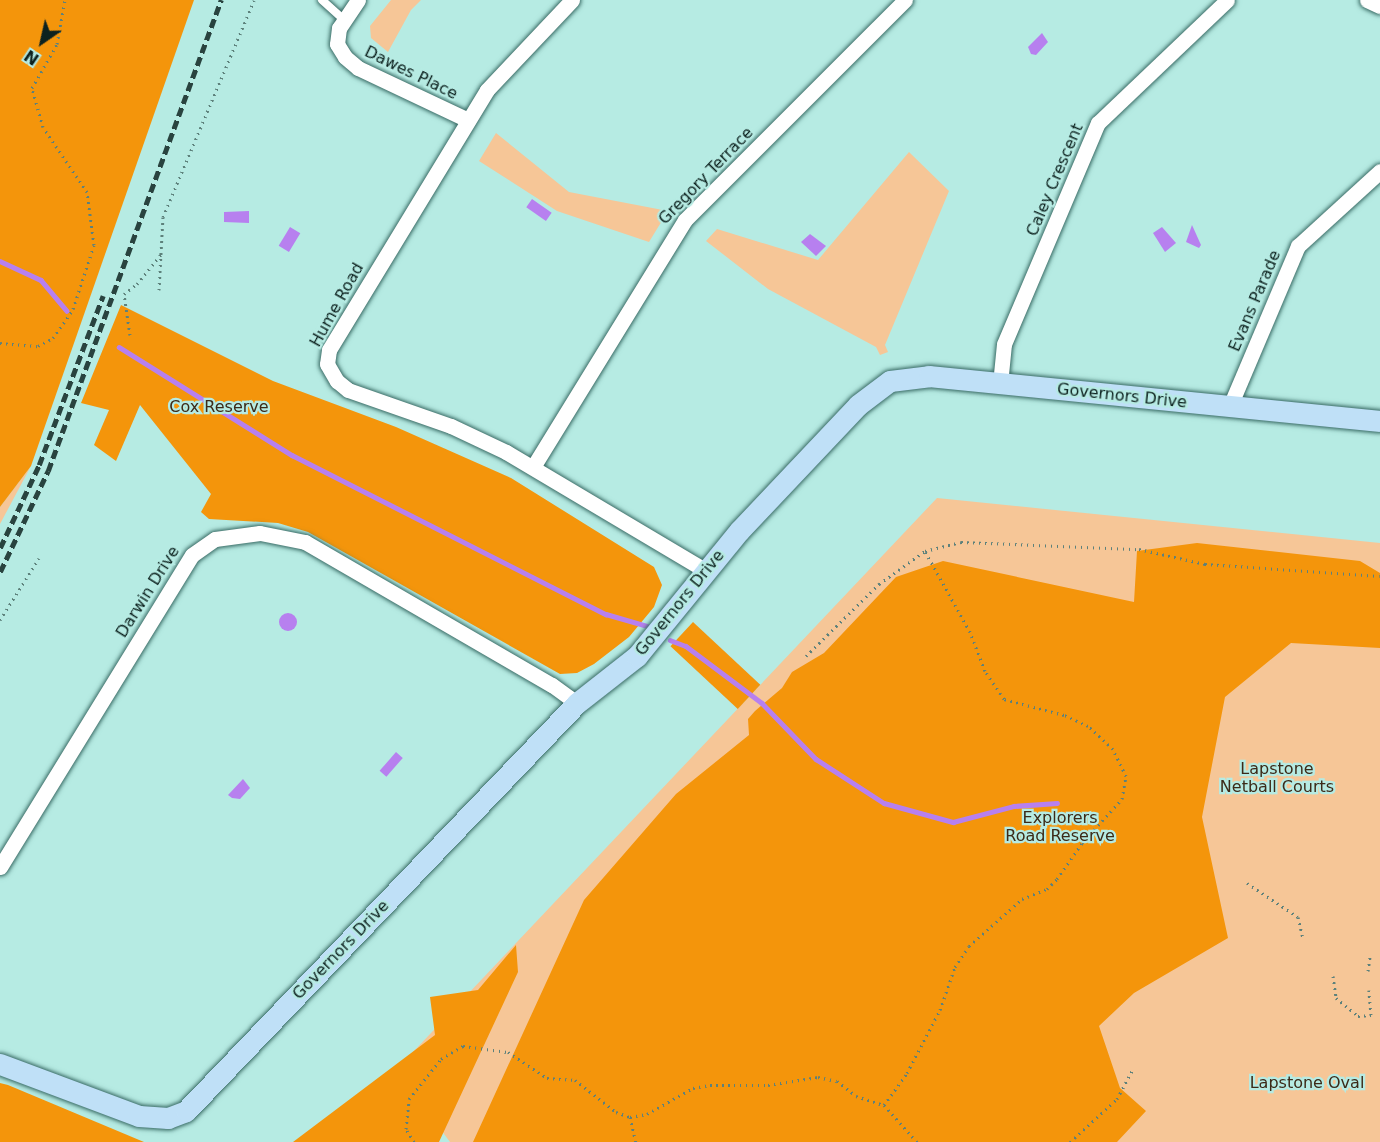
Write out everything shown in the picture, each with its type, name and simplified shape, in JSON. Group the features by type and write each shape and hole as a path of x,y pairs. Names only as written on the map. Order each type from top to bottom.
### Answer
{"main road":[{"name":"Governors Drive","path":"0,1064 139,1116 168,1118 186,1111 577,704 637,656 705,570 877,389 894,380 916,376 1380,421"}],"street":[{"path":"343,19 358,0"},
{"name":"Hume Road","path":"572,0 497,75 326,360 333,376 348,390 451,426 533,467 705,570"},
{"name":"Gregory Terrace","path":"533,467 685,220 905,0"},
{"name":"Caley Crescent","path":"1000,384 1004,344 1098,123 1227,0"},
{"path":"1366,0 1380,6"},
{"name":"Dawes Place","path":"343,19 337,40 342,54 358,68 468,120"},
{"name":"Evans Parade","path":"1230,406 1298,246 1380,171"},
{"name":"Darwin Drive","path":"0,867 192,555 215,538 260,532 305,542 552,685 577,704"}],"lane":[{"path":"322,0 343,19"}],"path":[{"path":"0,343 38,346 53,338 74,309 94,245 87,192 43,127 32,88 57,44 65,0"},
{"path":"159,290 163,218 254,0"},
{"path":"130,335 124,294 137,284 161,254"},
{"path":"806,656 879,584 925,551 961,542 1139,549 1205,564 1380,576"},
{"path":"884,1105 907,1073 940,1010 955,967 969,946 1022,899 1047,889 1057,879 1082,843 1122,799 1126,776 1113,749 1088,726 1064,715 1004,699 985,671 970,632 925,551"},
{"path":"0,620 39,558"},
{"path":"1247,883 1298,917 1302,939"},
{"path":"1368,971 1370,957"},
{"path":"1333,976 1336,998 1358,1016 1371,1015 1369,990"},
{"path":"414,1142 406,1128 409,1099 441,1059 463,1046 508,1052 547,1078 585,1085 616,1112 630,1117 647,1114 693,1088 710,1084 768,1085 818,1077 837,1081 856,1096 884,1105 916,1142"},
{"path":"1070,1142 1117,1100 1133,1069"},
{"path":"630,1117 636,1142"}],"green space":[{"path":"0,0 194,0 31,466 0,507"},
{"path":"391,0 421,0 411,10 388,52 371,38 370,26"},
{"path":"496,133 569,192 668,211 649,242 557,211 479,161"},
{"path":"909,152 949,191 885,345 888,352 880,355 876,347 768,289 706,241 717,229 818,260"},
{"name":"Cox Reserve","path":"121,305 273,381 396,427 511,478 654,567 662,585 654,607 629,637 594,664 577,673 560,674 308,532 278,523 209,519 201,512 211,494 140,405 116,461 94,445 109,410 81,403"},
{"path":"31,466 0,524 0,507"},
{"name":"Explorers Road Reserve","path":"937,498 1380,543 1380,1142 450,1142 396,1070"},
{"name":"Explorers Road Reserve","path":"1197,543 1360,561 1380,573 1380,648 1291,643 1225,697 1202,817 1228,938 1134,993 1099,1026 1120,1088 1146,1111 1117,1142 473,1142 584,900 676,794 749,735 748,719 782,688 792,672 824,653 896,577 943,561 1134,602 1137,551"},
{"path":"693,622 760,685 738,709 670,646"},
{"path":"516,945 518,972 439,1142 293,1142 435,1035 430,997 478,990"},
{"path":"0,1083 8,1085 144,1142 0,1142"}],"shaded area":[{"path":"1042,33 1048,42 1036,55 1031,54 1028,47"},
{"path":"532,199 552,213 546,221 526,207"},
{"path":"249,211 249,223 224,222 224,212"},
{"path":"1192,225 1201,245 1199,248 1186,242"},
{"path":"290,227 300,233 289,252 279,246"},
{"path":"1162,227 1176,243 1165,252 1153,233"},
{"path":"810,234 826,246 816,256 801,242"},
{"path":"288,613 294,616 297,622 294,628 288,631 282,628 279,622 282,616"},
{"path":"396,752 403,758 386,777 380,771"},
{"path":"243,779 250,788 240,799 232,798 228,795"}],"waterway":[{"path":"0,261 41,280 67,311"},
{"path":"119,347 292,455 606,614 647,626"},
{"path":"670,640 686,646 762,703 816,759 884,803 953,822 1014,806 1057,803"}],"railway":[{"path":"0,572 48,471 221,0"},
{"path":"0,548 39,465 103,296"}],"park label":[{"name":"Lapstone Netball Courts","path":"1277,778"},
{"name":"Lapstone Oval","path":"1307,1083"}]}
